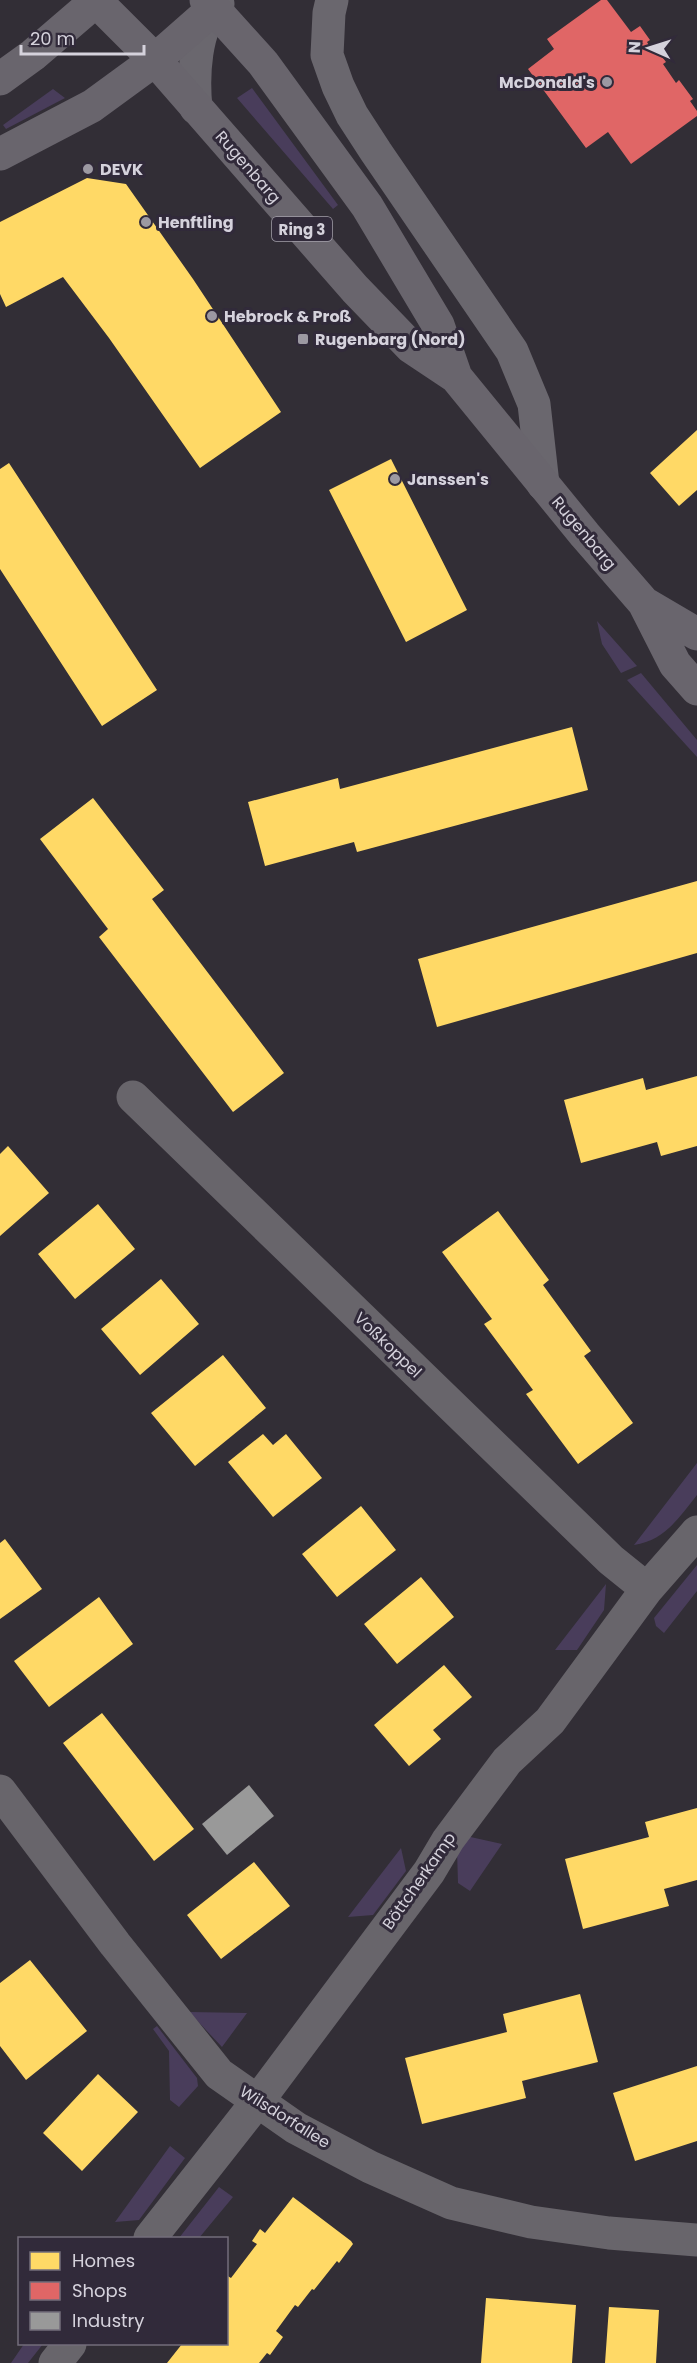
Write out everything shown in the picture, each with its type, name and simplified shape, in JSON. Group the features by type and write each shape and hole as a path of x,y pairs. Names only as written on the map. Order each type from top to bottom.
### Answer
{"main road":[{"path":"0,80 56,37 96,0"},
{"name":"Rugenbarg","path":"96,0 155,60 355,290 411,347 456,377 644,603 675,664 697,689"},
{"path":"332,0 329,13 327,55 338,86 352,115 370,143 512,351 534,404 543,484"},
{"path":"0,154 92,106 155,60 214,3"},
{"path":"196,108 193,82 195,57 214,3"},
{"name":"Rugenbarg","path":"214,3 263,63 367,206 438,325 456,377"},
{"path":"56,37 74,27 83,26 105,26 128,33"},
{"name":"Rugenbarg","path":"644,603 697,634"}],"street":[{"name":"Voßkoppel","path":"133,1096 610,1560 647,1589"},
{"name":"Böttcherkamp","path":"151,2237 257,2102 429,1872 448,1840 507,1761 549,1721 647,1589 697,1532"},
{"name":"Wilsdorfallee","path":"0,1791 115,1944 219,2074 296,2128 370,2167 451,2203 531,2222 609,2233 697,2240"},
{"path":"55,2363 68,2345"}],"shaded area":[{"path":"252,88 338,205 333,209 237,98"},
{"path":"53,89 65,98 6,129 3,125"},
{"path":"597,621 637,666 621,673 602,644"},
{"path":"641,673 697,740 697,757 627,680"},
{"path":"697,1463 697,1495 663,1533 634,1545"},
{"path":"697,1565 697,1591 664,1633 656,1626 654,1618"},
{"path":"606,1584 604,1610 577,1650 555,1650"},
{"path":"466,1836 502,1844 470,1891 458,1883 457,1850"},
{"path":"401,1848 406,1871 373,1915 348,1917"},
{"path":"189,2012 247,2013 222,2047"},
{"path":"157,2026 197,2078 198,2086 179,2107 170,2100 169,2051 153,2029"},
{"path":"170,2146 185,2158 139,2220 115,2222"},
{"path":"219,2187 233,2197 200,2237 180,2237"},
{"path":"23,2345 42,2345 28,2363 11,2363"}],"building: Homes":[{"path":"87,178 126,184 193,279 281,412 200,468 109,338 63,277 6,307 0,294 0,222"},
{"path":"697,430 697,490 679,506 650,473"},
{"path":"391,459 467,610 406,642 329,490"},
{"path":"9,463 157,690 102,726 0,569 0,469"},
{"path":"572,727 588,790 357,852 354,842 265,866 248,802 338,778 340,789"},
{"path":"93,798 164,890 152,899 284,1073 233,1112 99,937 108,929 40,839"},
{"path":"697,881 697,953 437,1027 418,959"},
{"path":"697,1076 697,1146 661,1156 657,1142 581,1163 564,1100 643,1078 646,1090"},
{"path":"8,1146 49,1193 0,1236 0,1154"},
{"path":"98,1204 135,1249 75,1299 38,1254"},
{"path":"498,1211 549,1280 543,1285 591,1351 584,1356 633,1423 578,1464 526,1394 533,1390 484,1324 492,1319 442,1252"},
{"path":"161,1279 199,1324 140,1375 101,1329"},
{"path":"223,1355 266,1408 195,1466 151,1413"},
{"path":"263,1434 273,1445 286,1434 322,1478 273,1517 228,1462"},
{"path":"361,1506 396,1550 337,1597 302,1554"},
{"path":"5,1539 42,1589 0,1619 0,1543"},
{"path":"421,1577 454,1617 397,1664 364,1624"},
{"path":"99,1597 133,1644 49,1707 14,1661"},
{"path":"444,1665 472,1697 433,1730 441,1739 409,1766 374,1725"},
{"path":"102,1713 194,1829 154,1861 63,1743"},
{"path":"697,1808 697,1880 664,1889 669,1906 583,1929 565,1859 649,1837 645,1822"},
{"path":"254,1862 290,1906 221,1959 187,1915"},
{"path":"30,1960 87,2031 26,2080 0,2046 0,1983"},
{"path":"580,1994 598,2062 522,2081 526,2098 422,2124 405,2058 507,2032 503,2014"},
{"path":"697,2066 697,2141 635,2161 613,2093"},
{"path":"98,2074 138,2112 82,2171 43,2133"},
{"path":"293,2197 353,2244 339,2263 337,2261 298,2307 295,2305 276,2331 283,2337 270,2355 267,2353 259,2363 167,2363 181,2345 228,2345 228,2276 231,2278 257,2244 252,2241 260,2229 265,2233"},
{"path":"486,2298 576,2305 572,2363 481,2363"},
{"path":"609,2307 659,2310 656,2363 605,2363"}],"building: Shops":[{"name":"McDonald's","path":"601,0 607,0 631,32 640,26 650,40 647,42 650,47 653,45 666,62 663,64 676,83 679,80 693,99 690,101 697,111 697,116 631,164 608,132 586,148 528,69 554,49 547,39"}],"building: Industry":[{"path":"249,1785 274,1816 227,1855 202,1824"}],"place":[{"name":"McDonald's","path":"607,82"},
{"name":"DEVK","path":"88,169"},
{"name":"Henftling","path":"146,222"},
{"name":"Hebrock & Proß","path":"212,316"},
{"name":"Rugenbarg (Nord)","path":"303,339"},
{"name":"Janssen's","path":"395,479"}]}
